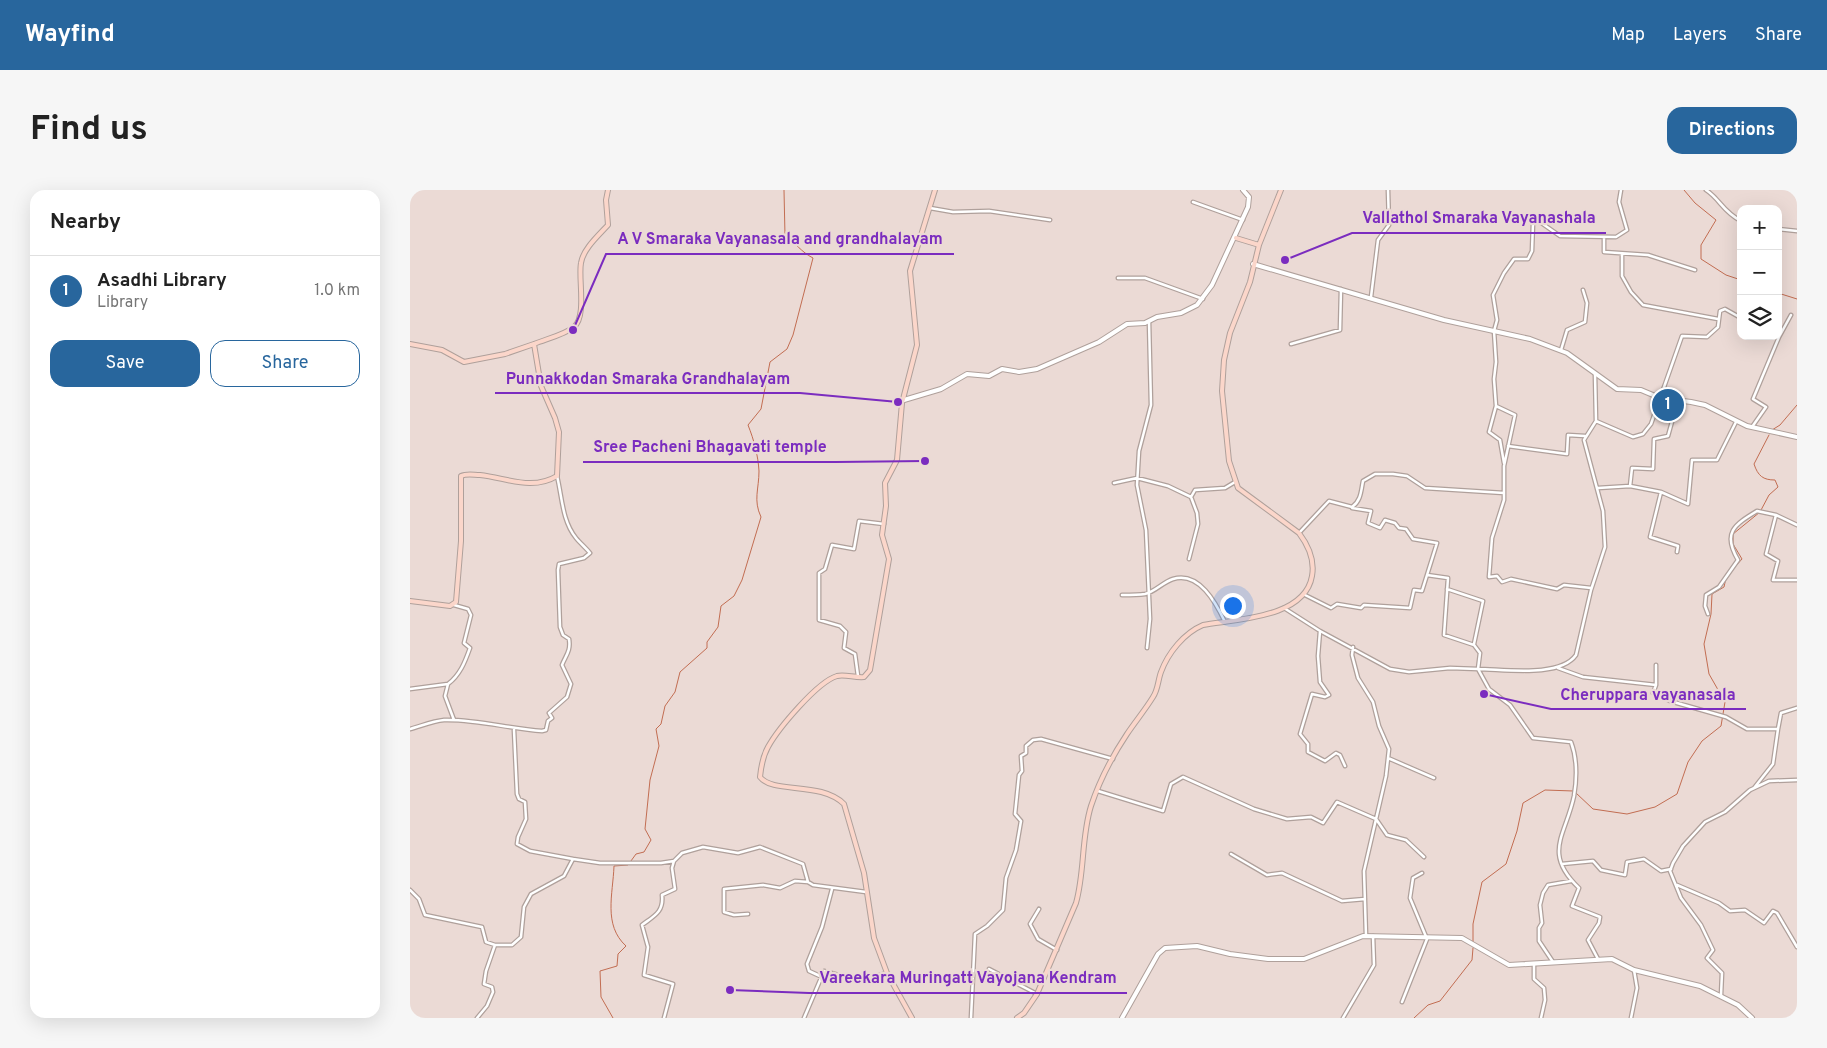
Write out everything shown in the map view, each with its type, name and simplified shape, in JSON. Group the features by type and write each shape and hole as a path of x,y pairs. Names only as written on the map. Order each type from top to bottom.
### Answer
{"main road":[{"path":"410,344 442,350 464,362 506,354 573,328 578,322 581,299 581,262 585,252 608,225 606,200 608,190"},
{"path":"912,1018 886,973 874,938 868,892 857,843 844,804 837,796 824,791 769,783 760,777 761,767 768,747 798,707 832,678 839,675 859,678 867,675 870,670 889,559 883,542 886,506 885,483 897,460 904,400 918,345 910,271 935,190"},
{"path":"1017,1018 1024,1013 1037,994 1057,950 1080,890 1084,832 1092,804 1127,734 1155,695 1161,672 1178,644 1195,628 1262,615 1284,608 1299,601 1305,595 1310,584 1312,560 1299,533 1245,495 1235,482 1229,461 1222,377 1230,333 1250,282 1259,245 1281,190"},
{"path":"1236,238 1259,245"},
{"path":"410,601 440,606 454,605 461,541 461,476 496,477 527,484 541,483 557,476 558,432 555,418 541,386 534,344"}],"street":[{"path":"904,400 941,389 967,374 986,376 994,375 1002,369 1019,372 1037,369 1099,342 1127,324 1181,313 1203,300 1236,238 1248,207 1248,197 1243,190"},
{"path":"1371,297 1378,240 1389,225 1388,190"},
{"path":"1591,588 1564,585 1557,589 1511,579 1502,582 1497,576 1489,577 1492,538 1504,500 1504,466 1500,440 1489,432 1496,406 1494,330 1497,320 1494,295 1504,273 1514,259 1528,259 1532,251 1533,223 1540,222 1560,236 1616,237 1627,230 1619,202 1621,190"},
{"path":"1706,190 1714,195 1728,214 1737,219"},
{"path":"1193,202 1243,220"},
{"path":"930,208 953,212 990,211 1050,220"},
{"path":"1782,229 1797,231"},
{"path":"1604,237 1604,252 1648,255 1695,270"},
{"path":"1622,254 1622,276 1630,292 1643,305 1718,319"},
{"path":"1254,264 1341,288 1444,320 1509,332 1561,350 1617,389 1641,390 1660,398 1705,405 1736,422 1773,433 1797,436"},
{"path":"1118,278 1146,278 1203,300"},
{"path":"1291,344 1340,330 1341,288"},
{"path":"1561,350 1567,330 1585,322 1587,303 1583,290"},
{"path":"1596,421 1633,437 1643,434 1651,424 1682,336 1707,337 1718,327 1720,311 1726,309 1737,316"},
{"path":"1782,332 1791,315"},
{"path":"1147,648 1150,619 1147,594 1146,530 1138,478 1139,451 1151,405 1149,321"},
{"path":"1752,427 1766,408 1753,399 1778,340"},
{"path":"1284,608 1320,632 1353,647 1378,663 1402,672 1456,668 1516,671 1558,668 1572,661 1576,655 1591,588 1605,547 1603,512 1584,440 1596,421 1595,374"},
{"path":"1630,486 1632,468 1654,469 1654,439 1668,436 1678,400"},
{"path":"1496,406 1515,415 1504,466"},
{"path":"1598,488 1630,486 1661,492 1688,504 1692,460 1717,460 1736,422"},
{"path":"1508,446 1567,454 1568,435 1586,436"},
{"path":"1299,533 1329,501 1352,508 1361,496 1363,481 1375,474 1407,476 1425,488 1504,493"},
{"path":"410,729 442,720 454,720 487,722 514,729 546,730 548,721 552,718 549,713 567,696 571,689 562,665 569,653 570,644 569,639 563,635 560,627 558,570 559,564 584,558 590,553 575,538 569,525 563,508 557,476"},
{"path":"1114,483 1138,478 1168,486 1191,497 1197,514 1198,524 1189,559"},
{"path":"1191,497 1195,490 1225,488 1235,482"},
{"path":"1661,492 1650,538 1678,546 1677,552"},
{"path":"1305,595 1331,608 1337,604 1361,608 1364,605 1410,608 1414,590 1422,591 1437,543 1413,539 1406,529 1399,528 1395,523 1385,520 1380,528 1368,523 1371,511 1346,507"},
{"path":"1708,614 1705,606 1706,596 1719,586 1738,560 1730,542 1731,532 1738,523 1758,511 1763,511 1797,525"},
{"path":"1776,515 1766,554 1778,561 1773,580 1797,580"},
{"path":"859,678 855,654 844,648 846,632 840,626 819,620 818,573 825,569 832,545 854,549 859,521 884,524"},
{"path":"1427,576 1448,578 1444,635 1474,644 1480,653 1478,670 1489,688 1510,706 1533,738 1571,742 1575,758 1574,793 1559,838 1559,856 1566,874 1579,888 1572,906 1600,917 1599,923 1588,940 1598,959"},
{"path":"1122,595 1147,594 1172,579 1188,579 1200,585 1215,602 1225,622"},
{"path":"1447,588 1483,601 1474,644"},
{"path":"410,689 448,684 454,679 463,665 470,648 464,643 471,615 468,609 454,605"},
{"path":"1320,632 1318,656 1320,682 1325,686 1329,695 1325,697 1312,694 1300,734 1308,744 1308,752 1325,761 1336,753 1340,755 1345,766"},
{"path":"1353,647 1352,655 1358,678 1376,710 1380,730 1389,749 1386,776 1364,871 1366,936"},
{"path":"1656,665 1656,685 1653,693 1670,702 1726,717 1747,729 1778,729"},
{"path":"1558,668 1583,678 1656,685"},
{"path":"448,684 445,696 454,720"},
{"path":"1721,995 1722,973 1707,958 1713,950 1709,939 1694,913 1681,898 1677,885 1673,880 1671,868 1682,846 1705,822 1725,812 1754,788 1773,764 1781,713 1797,708"},
{"path":"514,729 517,794 519,799 525,802 526,819 517,844 530,851 600,863 674,861"},
{"path":"971,1018 976,934 1003,910 1005,904 1006,878 1016,850 1021,822 1016,814 1019,775 1022,771 1021,756 1026,753 1026,746 1033,740 1041,739 1113,759"},
{"path":"1388,758 1434,778"},
{"path":"1098,791 1163,811 1170,784 1183,777 1254,809 1288,819 1312,817 1323,823 1337,802 1376,819 1387,835 1406,840 1424,857"},
{"path":"1754,788 1769,781 1797,780"},
{"path":"664,1018 673,984 644,975 648,947 642,925 660,913 663,904 662,896 675,888 672,876 674,861 682,853 703,848 738,853 760,847 803,864 808,882 813,886 868,892"},
{"path":"1231,854 1267,875 1282,872 1342,901 1365,899"},
{"path":"410,890 420,899 425,914 482,927 486,942 495,945 512,945 521,936 524,907 531,894 564,876 573,859"},
{"path":"1562,864 1593,861 1602,870 1625,875 1627,862 1644,859 1661,871 1671,868"},
{"path":"1402,1002 1427,939 1410,898 1413,878 1422,873"},
{"path":"1554,963 1539,940 1543,893 1548,885 1561,881 1572,881"},
{"path":"748,914 734,915 724,912 724,888 764,885 780,888 795,882 808,882"},
{"path":"1677,885 1719,903 1730,911 1745,910 1764,923 1773,911 1777,913 1797,947"},
{"path":"822,977 809,971 806,964 822,927 832,889"},
{"path":"1039,909 1030,924 1038,939 1057,950"},
{"path":"1122,1018 1158,954 1165,948 1196,946 1230,954 1268,959 1304,959 1366,936 1373,936 1427,939 1462,938 1504,963 1534,964 1612,959 1634,970 1700,986 1738,1005 1752,1018"},
{"path":"1344,1018 1374,965 1373,936"},
{"path":"477,1018 487,1006 493,992 492,987 484,984 495,945"},
{"path":"1534,964 1534,979 1544,988 1545,1000 1541,1018"},
{"path":"990,969 1037,994"},
{"path":"804,1018 824,970 851,980 869,978 886,973"},
{"path":"1631,1018 1637,988 1634,970"}],"waterway":[{"path":"613,1018 601,997 600,971 617,966 618,954 626,946 614,929 612,919 611,898 614,866 628,865 636,854 644,852 651,840 645,829 650,780 659,746 656,729 661,724 665,706 675,692 680,672 707,648 707,642 718,627 721,606 734,596 742,580 761,517 757,505 758,459 748,425 761,409 770,362 787,349 793,335 813,258 785,236 784,190"},
{"path":"1684,190 1695,203 1716,220 1701,245 1701,259 1726,275 1737,279"},
{"path":"1782,294 1797,299"},
{"path":"1772,430 1780,425 1797,405"},
{"path":"1733,569 1742,559 1733,544 1733,534 1760,512 1769,495 1778,487 1775,480 1764,478 1759,474 1754,464 1769,435"},
{"path":"1576,793 1593,809 1627,814 1655,807 1677,794 1688,762 1702,741 1721,726 1725,702 1709,674 1704,644 1711,614 1712,594 1724,587 1726,578"},
{"path":"1473,942 1473,924 1482,882 1506,864 1517,831 1523,803 1545,790 1573,791"},
{"path":"1414,1018 1428,1005 1440,1001 1472,960 1473,948"}],"place":[{"name":"Vallathol Smaraka Vayanashala","path":"1285,260"},
{"name":"A V Smaraka Vayanasala and grandhalayam","path":"573,330"},
{"name":"Punnakkodan Smaraka Grandhalayam","path":"898,402"},
{"name":"Asadhi Library","path":"1668,405"},
{"name":"Sree Pacheni Bhagavati temple","path":"925,461"},
{"name":"Cheruppara vayanasala","path":"1484,694"},
{"name":"Vareekara Muringatt Vayojana Kendram","path":"730,990"}]}
